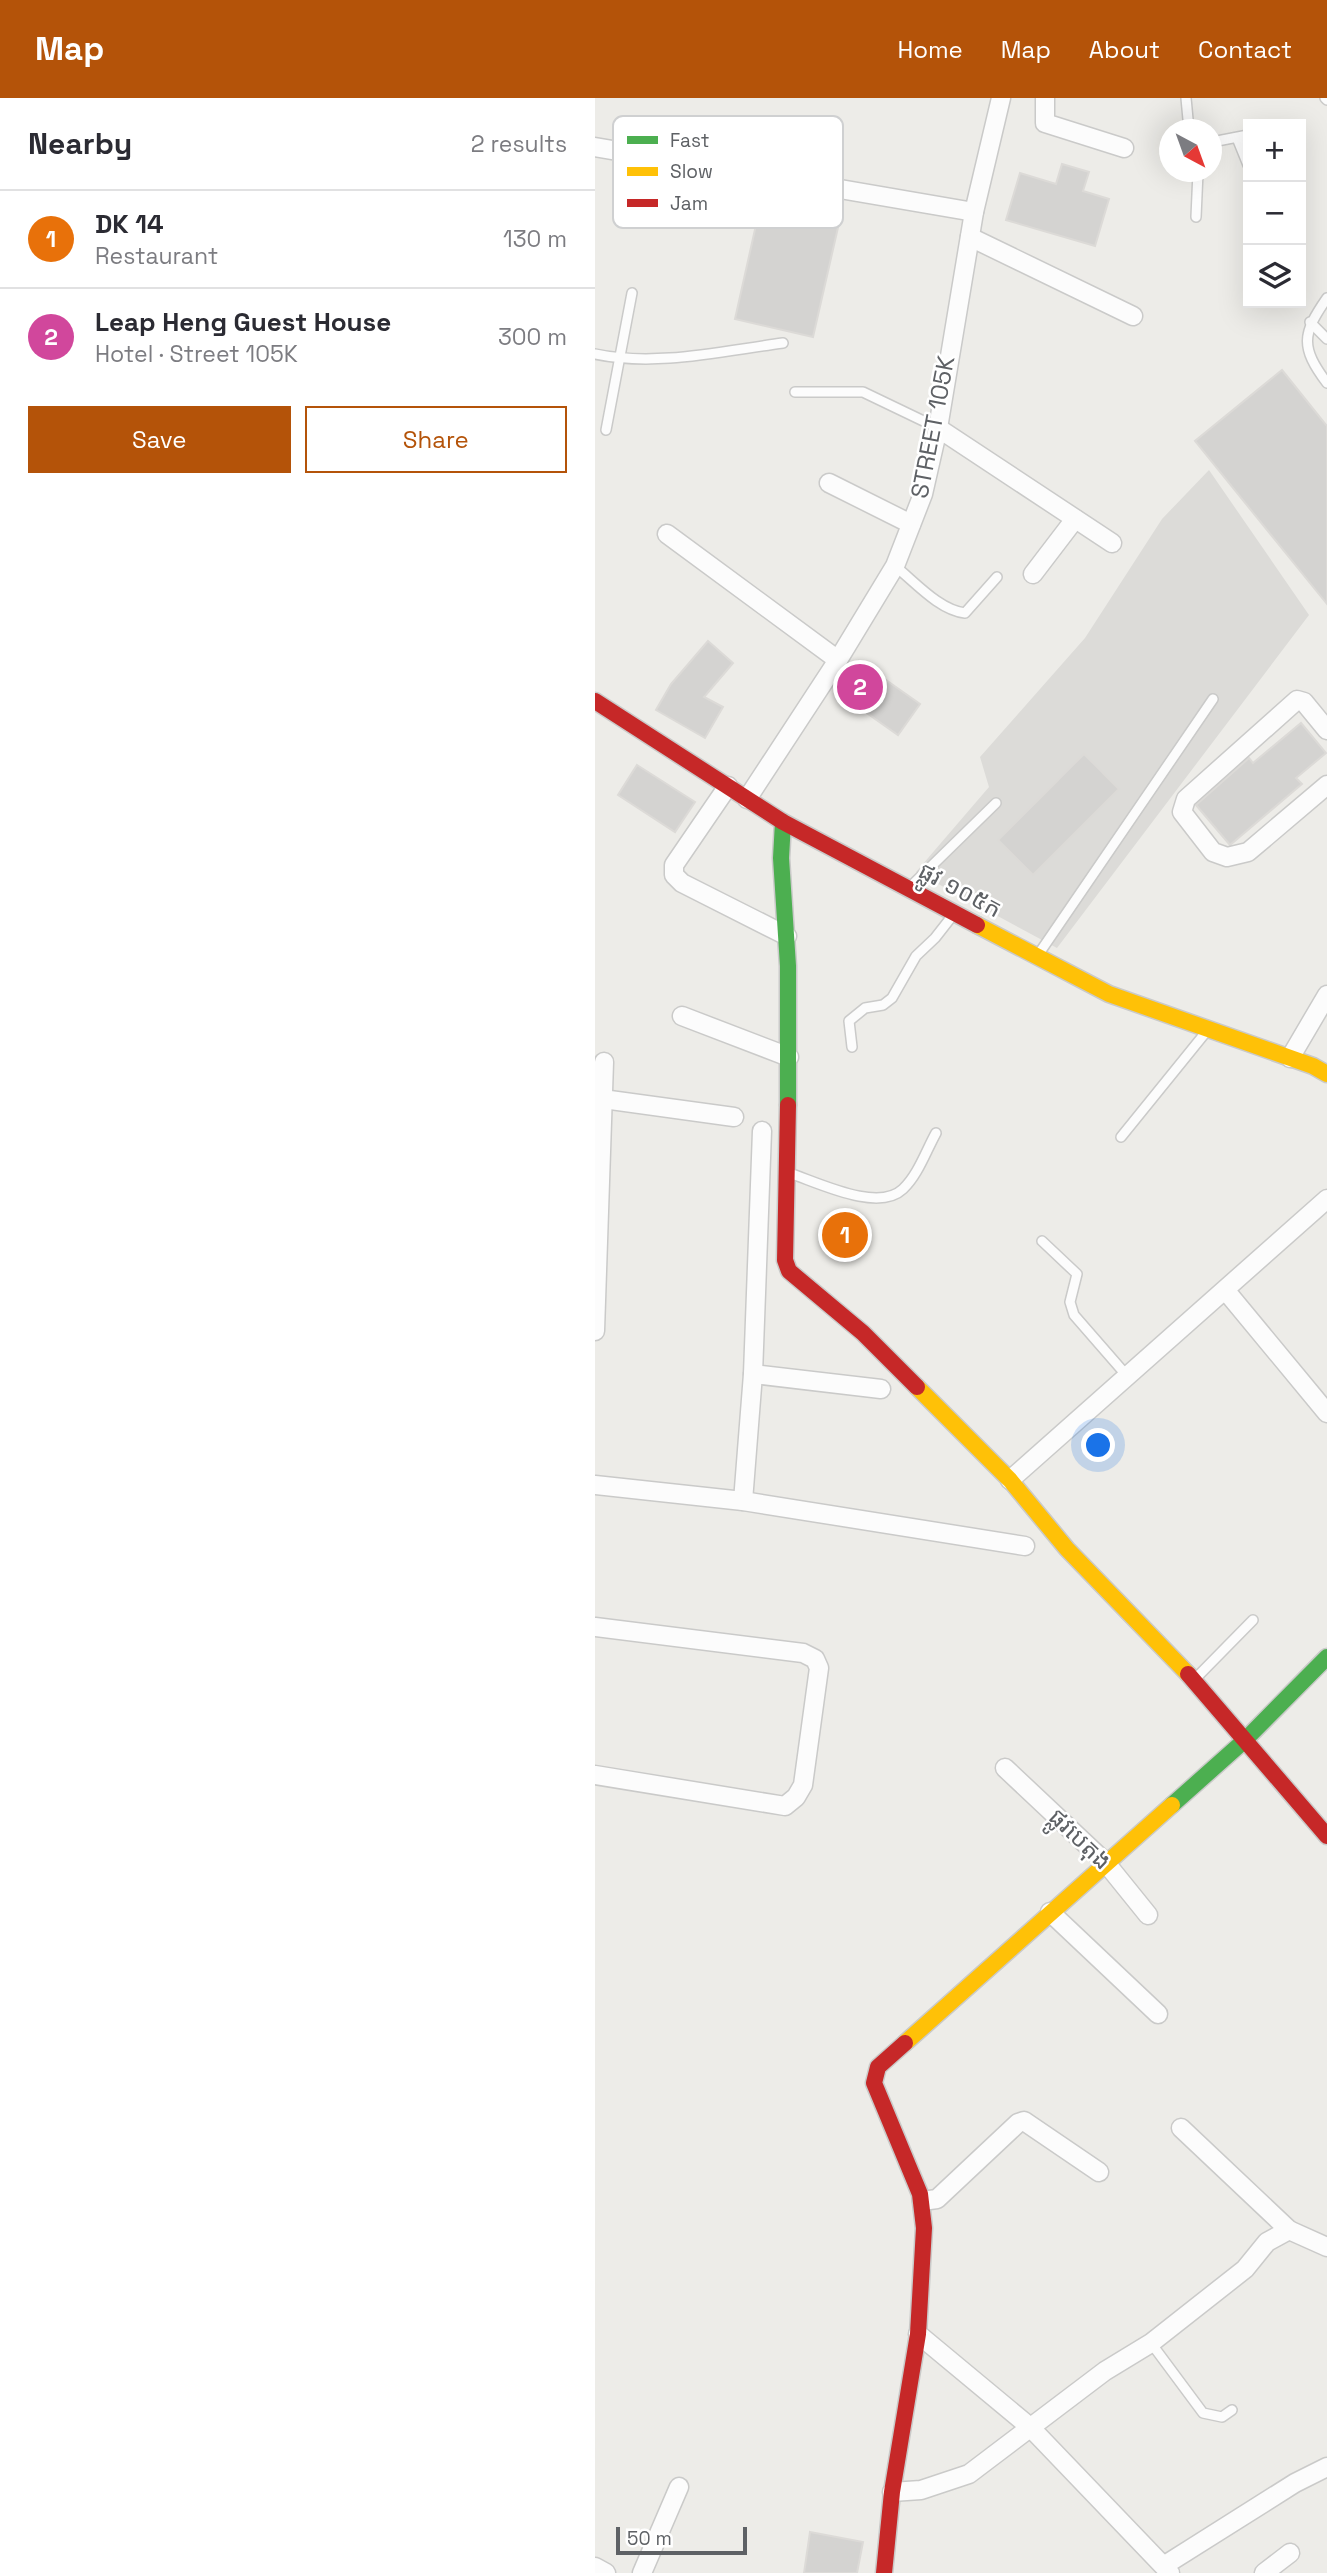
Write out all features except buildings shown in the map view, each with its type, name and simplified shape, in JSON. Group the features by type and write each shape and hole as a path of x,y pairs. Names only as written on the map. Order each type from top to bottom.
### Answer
{"street":[{"name":"STREET 105K","path":"747,799 838,660 895,566 923,494 938,428 974,212 1002,98"},
{"path":"1045,98 1045,123 1124,148"},
{"path":"595,147 613,150"},
{"path":"843,190 974,212"},
{"path":"970,237 1133,316"},
{"path":"938,428 1112,543"},
{"path":"829,483 911,524"},
{"path":"1033,574 1075,519"},
{"path":"667,534 838,660"},
{"path":"1327,730 1304,702 1297,700 1186,799 1182,812 1213,852 1227,857 1248,852 1327,785"},
{"name":"ផ្លូវ ១០៥ក","path":"595,701 783,822 1109,995 1290,1058 1327,1074"},
{"path":"727,786 674,865 674,875 682,883 787,936"},
{"path":"783,822 780,846 787,936 789,1057 785,1260 789,1271 872,1341 1010,1480 1067,1549 1194,1681 1327,1836"},
{"path":"1290,1058 1327,995"},
{"path":"682,1016 789,1057"},
{"path":"595,1331 599,1098 604,1062"},
{"path":"599,1098 734,1117"},
{"path":"743,1501 753,1374 762,1131"},
{"path":"1010,1480 1226,1292 1327,1199"},
{"path":"1226,1292 1327,1413"},
{"path":"753,1374 881,1389"},
{"path":"595,1485 743,1501 1025,1546"},
{"path":"595,1627 803,1653 815,1659 819,1668 803,1785 796,1797 785,1806 595,1775"},
{"path":"884,2573 892,2492 918,2334 924,2228 922,2201 874,2083 875,2074 885,2060 1245,1740 1327,1657"},
{"name":"ផ្លូវបេតុង","path":"1005,1768 1106,1863 1148,1915"},
{"path":"1050,1912 1158,2014"},
{"path":"922,2201 937,2199 1018,2123 1024,2121 1099,2172"},
{"path":"1181,2128 1289,2230 1327,2248"},
{"path":"892,2492 921,2490 969,2474 1105,2371 1151,2343 1245,2269 1267,2242 1289,2230"},
{"path":"918,2334 1030,2427 1168,2569 1295,2483 1327,2467"},
{"path":"642,2573 679,2487"},
{"path":"1264,2573 1290,2553"},
{"path":"595,2567 606,2573"}],"lane":[{"path":"1186,98 1188,119"},
{"path":"1222,140 1243,136"},
{"path":"1237,138 1243,153"},
{"path":"1196,218 1198,182"},
{"path":"606,430 632,293"},
{"path":"1327,298 1310,322 1305,337 1312,363 1327,383"},
{"path":"1310,322 1327,339"},
{"path":"595,354 620,359 686,355 783,343"},
{"path":"795,392 863,392 938,428"},
{"path":"895,566 955,612 965,613 997,577"},
{"path":"1037,957 1213,699"},
{"path":"909,889 996,803"},
{"path":"852,1048 849,1021 865,1008 883,1005 892,999 916,956 935,938 954,913"},
{"path":"1121,1137 1207,1030"},
{"path":"787,1172 865,1198 888,1197 901,1191 910,1181 936,1133"},
{"path":"1042,1241 1077,1274 1070,1302 1074,1315 1128,1377"},
{"path":"1194,1681 1253,1620"},
{"path":"1151,2343 1203,2413 1221,2417 1232,2410"}],"shaded area":[{"path":"1209,470 1309,615 1057,948 916,872 989,787 980,757 1085,638 1162,519"}],"traffic: fast":[{"path":"783,822 781,858 788,966 788,1105"},
{"path":"1172,1805 1245,1740 1327,1657"}],"traffic: slow":[{"path":"977,925 1109,994 1313,1066 1327,1074"},
{"path":"917,1387 1010,1480 1067,1549 1188,1674"},
{"path":"905,2043 1172,1805"}],"traffic: jam":[{"path":"595,701 783,822 977,925"},
{"path":"788,1105 785,1260 789,1271 863,1333 917,1387"},
{"path":"1188,1674 1327,1836"},
{"path":"884,2573 892,2492 918,2334 924,2228 920,2194 874,2083 878,2067 905,2043"}],"place":[{"name":"Leap Heng Guest House","path":"860,687"},
{"name":"DK 14","path":"845,1235"}]}
